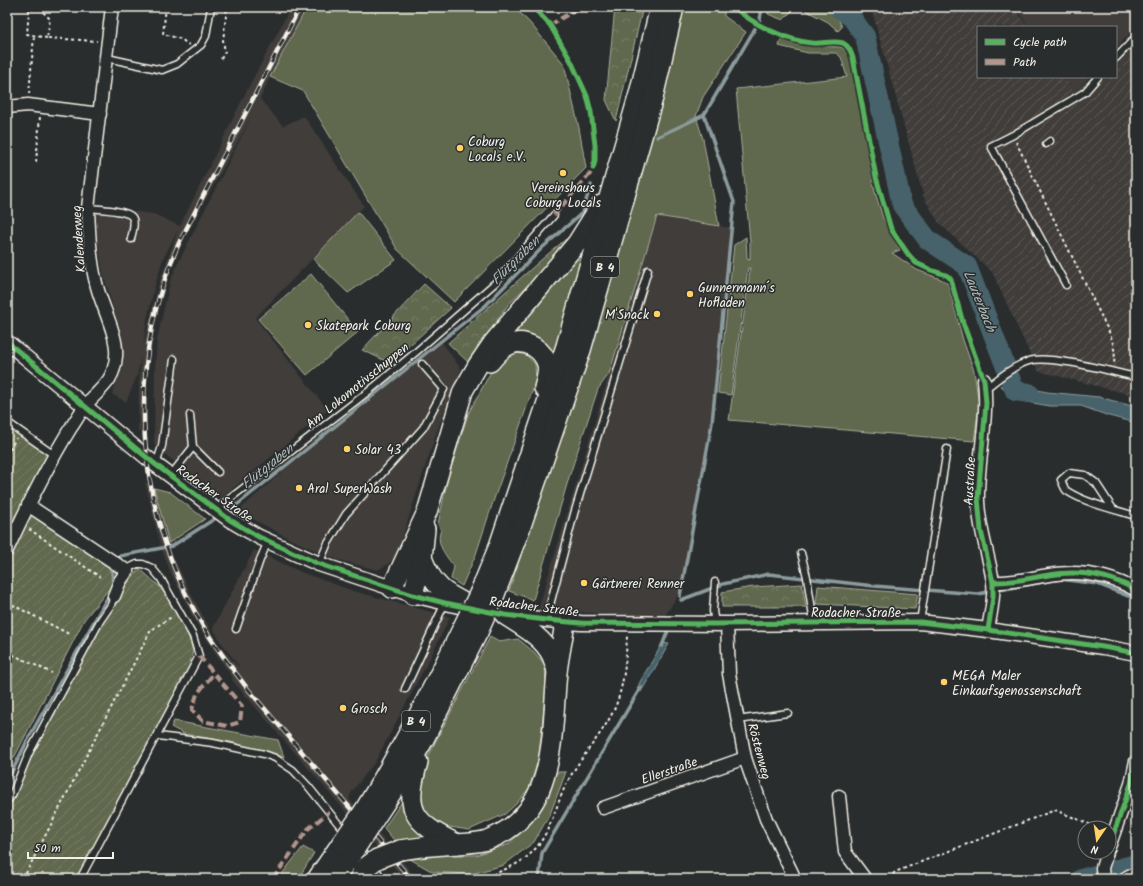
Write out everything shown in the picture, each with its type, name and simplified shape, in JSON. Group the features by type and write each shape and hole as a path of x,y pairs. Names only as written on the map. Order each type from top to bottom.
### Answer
{"highway":[{"name":"B 4","path":"484,598 499,546 566,346 639,94 660,7"},
{"name":"B 4","path":"369,816 400,780 423,741 484,598 524,520 581,350 653,98 674,7"},
{"path":"392,588 427,512 463,391 493,343 577,243 613,187"},
{"path":"454,420 498,351 512,343 518,342 529,344 534,347 542,354 547,364 547,372 527,464"},
{"path":"413,595 422,558 427,512"},
{"path":"422,558 427,570 438,587 446,593 484,598"},
{"path":"505,615 530,631 544,645 552,656 558,672"},
{"path":"351,862 377,859 400,850 475,843 488,840 507,830 525,815 533,804 540,790 548,766 565,621"},
{"name":"B 4","path":"334,879 351,862 369,816 438,678 470,630"},
{"path":"423,741 413,778 410,798 412,808 425,826 457,844"},
{"name":"B 4","path":"317,879 351,862"}],"street":[{"name":"Kalenderweg","path":"7,550 54,455 85,406 108,383 114,369 116,355 115,340 96,284 90,241 88,208 112,7"},
{"path":"7,107 28,105 100,114"},
{"name":"Rodacher Straße","path":"7,342 156,465 221,514 268,541 319,564 413,595 445,603 484,598 505,615 581,623 627,622 721,624 920,622 988,630 1136,653"},
{"name":"Austraße","path":"984,384 986,403 978,513 993,588 988,630"},
{"path":"28,505 119,565 120,581 114,596"},
{"path":"993,588 1012,582 1049,575 1074,573 1095,575 1124,583 1136,590"},
{"name":"Röstenweg","path":"721,624 745,758 766,819 795,879"},
{"name":"Ellerstraße","path":"603,808 745,758"},
{"path":"1117,824 1131,784 1136,761"},
{"path":"839,796 845,852 865,879"},
{"path":"1103,874 1106,860"}],"lane":[{"path":"107,58 162,70 177,64 201,44 206,36 211,7"},
{"path":"1117,57 1136,37"},
{"path":"1066,286 991,146 1013,135 1085,92 1097,78"},
{"path":"88,208 128,213 133,218 134,224 131,239"},
{"name":"Am Lokomotivschuppen","path":"221,514 484,293 495,283 554,214"},
{"name":"Rodacher Straße","path":"546,620 574,514 648,270"},
{"path":"156,465 162,446 174,359"},
{"path":"984,384 996,380 1030,360 1042,359 1063,361 1136,377"},
{"path":"319,564 327,545 346,514 423,428 444,389 422,364"},
{"path":"190,415 193,447 218,472"},
{"path":"7,422 54,455"},
{"path":"170,476 193,447"},
{"path":"920,622 947,449"},
{"path":"1113,509 1096,483 1085,475 1069,473 1061,480 1066,490 1088,501 1113,509 1136,516"},
{"path":"236,629 268,541"},
{"path":"801,553 807,577 814,623"},
{"path":"80,879 158,736 199,656 193,636 161,579 152,568 143,564 137,564 131,567 119,565"},
{"path":"715,582 714,611 721,624"},
{"path":"7,801 12,795 29,752 100,622 111,605 114,596"},
{"path":"405,689 445,603"},
{"path":"738,720 788,713"},
{"path":"158,736 214,743 264,754 275,758 293,770 308,786 378,872 380,879"},
{"path":"1118,879 1128,873 1136,872"}],"path":[{"path":"166,7 163,34 181,39 194,50"},
{"path":"221,59 225,51 223,41 227,7"},
{"path":"47,38 50,18 40,9 29,10 27,34 47,38 108,42"},
{"path":"28,105 34,36"},
{"path":"36,162 41,107"},
{"path":"1013,135 1110,334 1114,346 1115,359 1112,372"},
{"path":"7,455 20,430"},
{"path":"20,523 100,577"},
{"path":"7,602 71,635"},
{"path":"23,879 152,630 180,612"},
{"path":"482,879 513,865 527,856 537,846 548,830 569,778 612,714 619,696 625,665 627,622"},
{"path":"7,652 52,673"},
{"path":"888,879 895,872 1055,810 1079,820"}],"shaded area":[{"path":"291,7 307,7 260,99 283,126 304,116 364,206 255,318 328,410 221,498 200,483 154,445 155,367 157,340 170,282 179,261 252,116 188,231 171,269 157,315 147,373 147,434 138,431 141,358 137,376 126,402 112,394 123,362 122,336 103,274 97,235 96,207 154,214 180,226 247,90","holes":["178,230 159,284 143,346 147,319 155,285 163,259"]},
{"path":"868,7 1013,7 1028,26 977,26 977,78 1065,78 1075,91 1090,78 1117,78 1117,53 1136,36 1136,396 1038,371 992,272 939,223 924,198 872,11"},
{"path":"1016,7 1134,7 1136,9 1136,27 1117,47 1117,26 1028,26"},
{"path":"1065,78 1088,78 1075,92"},
{"path":"657,216 732,228 712,423 680,592 664,617 538,610"},
{"path":"442,342 461,369 435,437 396,557 387,565 377,570 335,559 292,540 238,511 308,449"},
{"path":"145,482 154,488 172,554 192,596 220,647 239,667 220,641 213,628 254,550 301,572 353,591 450,617 375,762 351,793 349,799 417,879 404,879 232,680 233,678 195,621 170,571 160,544"}],"green space":[{"name":"Coburg Locals e.V.","path":"307,7 514,7 530,23 564,64 579,128 586,168 454,302 397,249 303,91 270,77"},
{"path":"615,7 643,7 616,121 606,100"},
{"path":"684,7 724,7 724,16 746,32 703,97 696,116 703,139 719,226 657,216 609,374 598,389 570,474 533,600 509,591 575,393 667,77"},
{"path":"768,7 796,7 783,20 768,14"},
{"path":"799,7 829,7 835,11 842,27 838,31 828,22"},
{"path":"781,39 808,46 841,47 848,52 851,61 875,192 883,218 900,250 892,253 917,270 943,280 948,284 963,340 974,371 979,405 974,441 729,420 750,268 748,268 731,395 718,393 734,245 746,237 747,258 750,259 750,241 736,89 847,77 841,57 836,53 808,53 779,46"},
{"path":"358,212 396,260 348,293 313,259"},
{"path":"566,239 556,256 507,306 469,363 448,343"},
{"path":"589,253 555,355 541,344 513,332 576,258"},
{"name":"Skatepark Coburg","path":"311,274 358,332 307,375 258,319"},
{"path":"424,284 451,308 390,363 362,350"},
{"path":"523,352 535,364 536,381 476,554 462,586 451,579 454,567 442,549 439,540 441,530 438,524 448,478 468,414 500,355"},
{"path":"7,422 54,455 27,512 120,575 84,620 16,754 7,768"},
{"path":"154,488 170,492 205,519 169,543"},
{"path":"139,568 158,585 180,612 193,650 190,664 156,735 78,879 7,879 7,801 29,753 100,621"},
{"path":"802,584 806,607 722,607 722,592 753,587"},
{"path":"818,586 918,594 915,609 816,604"},
{"path":"490,637 499,642 518,639 534,652 545,665 546,684 538,761 529,788 517,803 505,814 469,830 437,825 417,807 425,762"},
{"path":"174,721 278,740 284,757 231,742 184,734 171,727"},
{"path":"555,772 566,772 550,814 534,842 504,865 471,874 433,872 410,859 431,855 476,855 509,844 541,810 550,794"},
{"path":"405,797 430,839 398,845 384,828"},
{"path":"303,847 314,853 298,879 278,879"}],"water":[{"path":"867,26 874,58 868,71 859,38"},
{"path":"909,225 923,225 941,244 948,249 941,255 931,249 918,239"},
{"path":"1012,377 1029,388 1047,392 1099,397 1136,407 1136,423 1109,416 1081,406 1050,406 1027,402 1013,397 1001,386"},
{"path":"662,643 669,644 641,692 637,689"},
{"path":"1136,860 1136,867 1112,875 1112,867 1120,863"}],"waterway":[{"path":"680,596 712,423 734,202 704,115 760,20 762,7"},
{"name":"Lauterbach","path":"838,7 852,18 865,36 902,205 928,240 967,266 1015,391 1029,393"},
{"name":"Flutgraben","path":"657,137 704,115"},
{"name":"Flutgraben","path":"224,513 238,504 486,305 542,248 582,213 591,185"},
{"name":"Flutgraben","path":"113,585 112,572 110,568 120,556 172,546 219,516"},
{"path":"681,600 723,584 769,574 874,586 978,594 1048,581"},
{"path":"1060,579 1098,584 1136,599"},
{"name":"Flutgraben","path":"7,782 28,739 110,593"},
{"path":"662,646 669,628"},
{"path":"539,879 542,853 641,687"},
{"name":"Lauterbach","path":"1081,879 1136,864"}],"railway":[{"path":"300,7 179,243 161,290 150,338 144,387 145,437 151,486 163,535 180,582 213,642 247,688 411,879"}],"marked path":[{"path":"550,25 580,7"},
{"path":"554,215 590,174 594,164"},
{"path":"199,656 242,706 240,722 227,726 203,721 192,710 197,694 214,673"},
{"path":"273,879 308,829 329,812"}],"cycle path":[{"path":"533,7 550,25 571,61 587,96 591,112 595,145 595,161 593,168"},
{"path":"734,7 750,20 770,31 792,39 812,43 839,42 848,47 853,58 876,177 891,229 916,263 946,275 951,280 963,323 984,380 986,403 978,498 981,531 993,582 993,597 988,630"},
{"path":"7,342 156,465 230,520 259,537 319,564 413,595 505,615 581,623 715,624 920,622 988,630 1136,653"},
{"path":"993,582 1014,581 1071,573 1105,577 1136,590"},
{"path":"1117,824 1131,784 1136,761"}],"place":[{"name":"Coburg Locals e.V.","path":"460,148"},
{"name":"Vereinshaus Coburg Locals","path":"563,173"},
{"name":"Gunnermann´s Hofladen","path":"690,294"},
{"name":"M'Snack","path":"657,314"},
{"name":"Skatepark Coburg","path":"308,325"},
{"name":"Solar 43","path":"347,449"},
{"name":"Aral SuperWash","path":"299,488"},
{"name":"Gärtnerei Renner","path":"584,583"},
{"name":"MEGA Maler Einkaufsgenossenschaft","path":"944,682"},
{"name":"Grosch","path":"343,708"}]}
